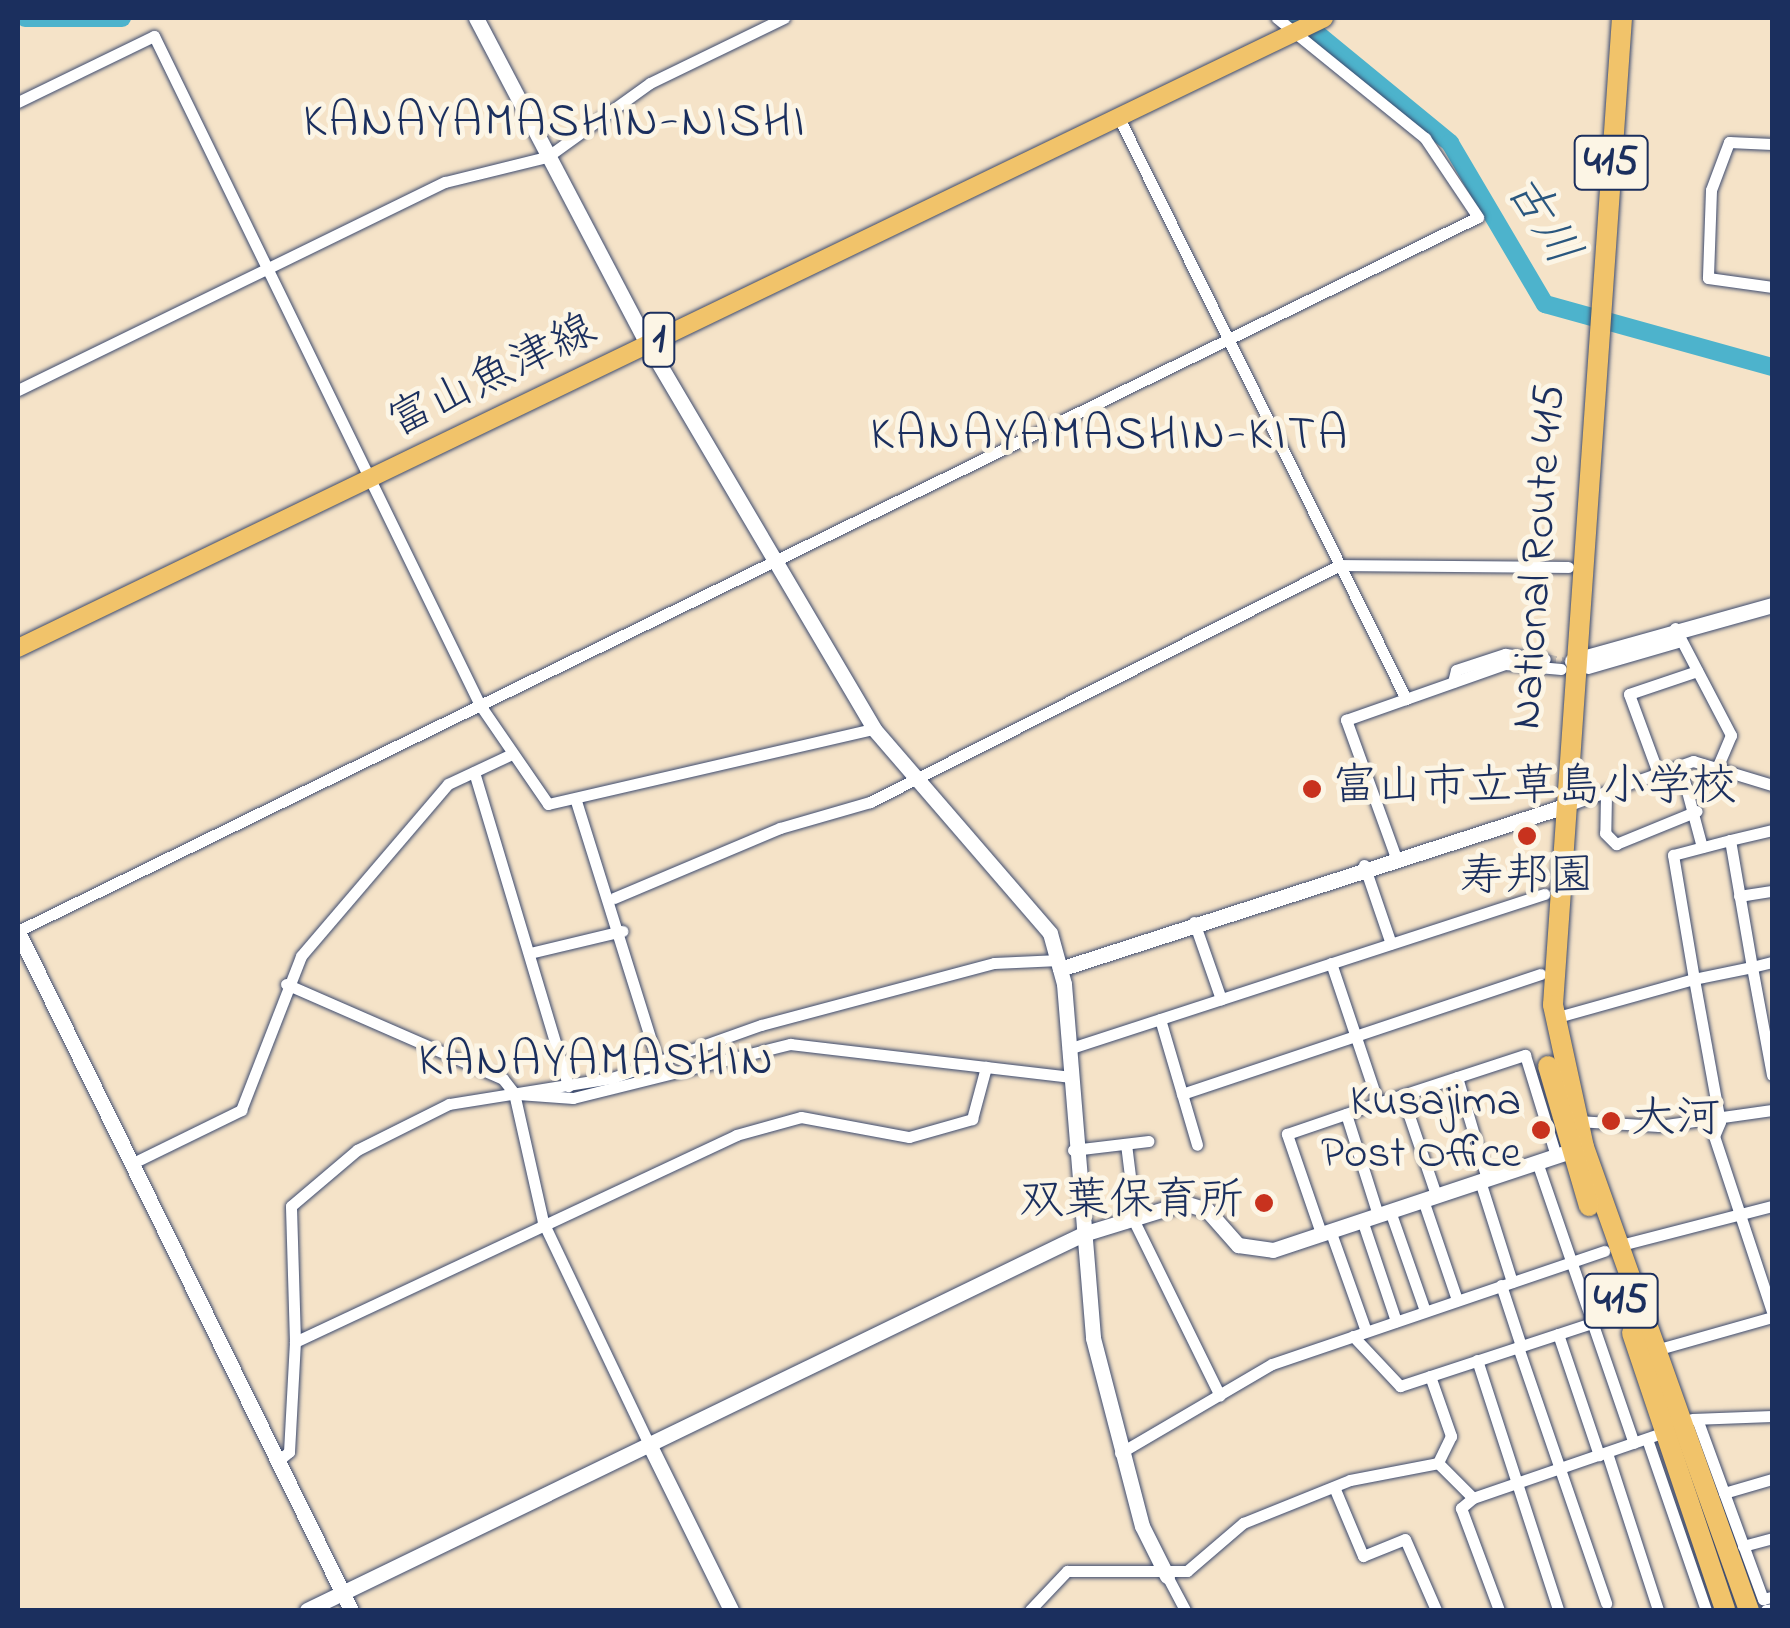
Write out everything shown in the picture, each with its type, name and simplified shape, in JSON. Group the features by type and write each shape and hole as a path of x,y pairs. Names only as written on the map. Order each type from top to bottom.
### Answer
{"highway":[{"name":"National Route 415","path":"1594,305 1610,18"},
{"name":"National Route 415","path":"1570,1151 1577,1121 1554,1018 1556,809 1591,340 1622,18"},
{"name":"National Route 415","path":"1566,664 1568,567 1591,340"},
{"name":"National Route 415","path":"1556,809 1544,894 1540,974 1546,1050 1570,1151 1652,1350 1668,1436 1765,1606"},
{"name":"National Route 415","path":"1610,1249 1625,1312 1725,1610"}],"main road":[{"name":"富山魚津線","path":"18,648 1323,19"}],"street":[{"path":"476,18 648,345 874,729 1042,918 1060,964 1073,1150 1093,1338 1120,1453 1167,1576 1185,1610"},
{"path":"18,390 445,182 546,157 650,83 784,18"},
{"path":"351,1610 18,931 1478,217 1425,138 1277,18"},
{"path":"18,102 154,36 480,706 510,755 548,804 576,801 874,729"},
{"path":"1120,120 1406,698"},
{"path":"1772,144 1729,142 1711,190 1708,278 1772,287"},
{"path":"614,898 780,828 870,802 914,776 1340,565 1568,567"},
{"path":"1394,855 1346,720 1505,664 1566,664 1772,605"},
{"path":"1678,634 1731,735 1718,765"},
{"path":"1658,773 1629,694 1697,671"},
{"path":"131,1164 241,1110 286,984 448,784 510,755"},
{"path":"1680,765 1698,811 1702,847"},
{"path":"279,1460 288,1452 295,1342 297,1192 420,1118 514,1093 568,1086 994,964 1060,964 1394,855 1606,794 1680,765 1718,765 1772,785"},
{"path":"474,772 568,1086"},
{"path":"1606,794 1605,834 1616,844 1698,811"},
{"path":"576,801 614,898 657,1060"},
{"path":"1652,1350 1772,1314 1714,1136 1720,1122 1672,854 1772,830"},
{"path":"1730,840 1772,1075"},
{"path":"1364,865 1391,944"},
{"path":"1068,1049 1544,894"},
{"path":"1740,896 1772,896"},
{"path":"1194,922 1220,999"},
{"path":"530,953 622,930"},
{"path":"1554,1018 1772,962"},
{"path":"1332,963 1378,1102"},
{"path":"1182,1094 1540,974"},
{"path":"286,984 503,1079 514,1093 542,1222 731,1610"},
{"path":"1160,1019 1197,1144"},
{"path":"514,1093 572,1098 790,1044 1069,1078"},
{"path":"307,1610 1083,1234 1184,1203 1255,1252 1326,1232 1570,1151 1525,1055 1287,1134 1326,1232 1360,1333 1400,1386 1625,1312"},
{"path":"295,1342 702,1146 801,1117 909,1136 972,1119 986,1067"},
{"path":"1457,1077 1520,1347 1606,1603"},
{"path":"1402,1094 1457,1300"},
{"path":"1577,1121 1720,1122 1772,1110"},
{"path":"1346,1114 1425,1311"},
{"path":"1073,1150 1148,1141"},
{"path":"1126,1144 1133,1217 1220,1396"},
{"path":"1537,1162 1592,1323 1668,1436 1724,1492 1765,1606"},
{"path":"1120,1453 1272,1364 1610,1249 1772,1206"},
{"path":"1362,1220 1396,1321"},
{"path":"1558,1334 1658,1610"},
{"path":"1477,1360 1558,1610"},
{"path":"1030,1610 1066,1570 1167,1576 1204,1564 1243,1523 1334,1487 1438,1463 1452,1436 1430,1376"},
{"path":"1499,1610 1461,1508 1473,1498 1668,1436 1772,1416"},
{"path":"1668,1436 1706,1610"},
{"path":"1438,1463 1473,1498"},
{"path":"1724,1492 1772,1479"},
{"path":"1334,1487 1363,1556 1405,1538 1436,1610"},
{"path":"1744,1546 1772,1538"}],"waterway":[{"name":"古川","path":"25,18 122,18"},
{"name":"古川","path":"1298,18 1450,143 1545,304 1772,367"}],"tunnel":[{"path":"1545,659 1580,666"}],"place":[{"name":"富山市立草島小学校","path":"1312,789"},
{"name":"寿邦園","path":"1527,836"},
{"name":"大河","path":"1611,1121"},
{"name":"Kusajima Post Office","path":"1541,1130"},
{"name":"双葉保育所","path":"1264,1203"}],"district":[{"name":"KANAYAMASHIN-NISHI","path":"555,124"},
{"name":"KANAYAMASHIN-KITA","path":"1110,437"},
{"name":"KANAYAMASHIN","path":"597,1063"}]}
